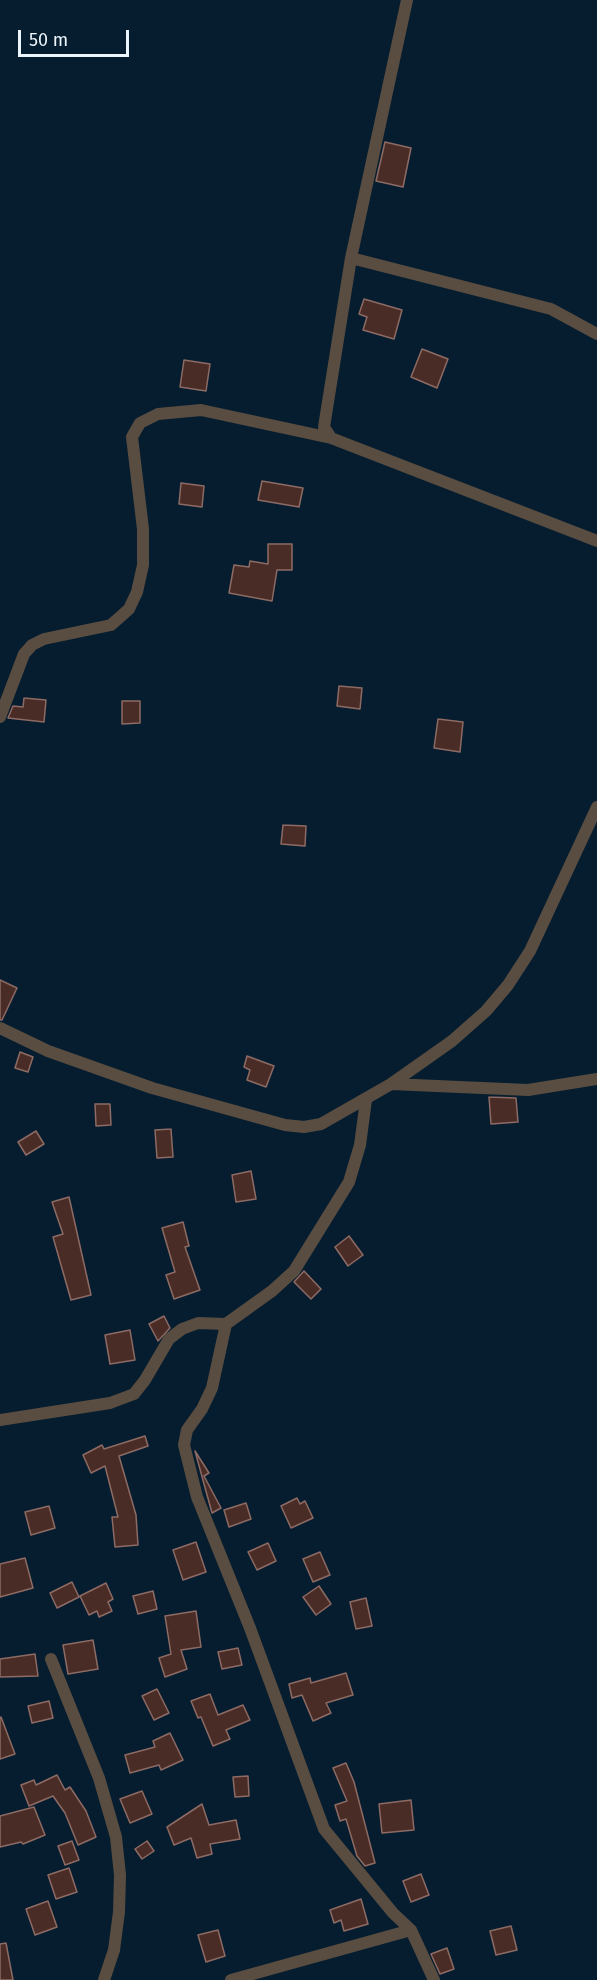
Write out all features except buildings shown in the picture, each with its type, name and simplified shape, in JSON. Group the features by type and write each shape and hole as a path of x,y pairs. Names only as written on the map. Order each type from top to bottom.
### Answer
{"street":[{"path":"331,438 324,427 351,258 407,0"},
{"path":"351,258 551,309 597,334"},
{"path":"0,717 24,654 32,645 44,639 111,625 129,609 137,592 143,565 142,529 132,437 140,423 158,414 201,411 331,438 597,541"},
{"path":"0,1028 48,1051 152,1088 285,1125 304,1127 321,1124 392,1084 452,1041 486,1011 530,951 597,807"},
{"path":"392,1084 528,1090 597,1079"},
{"path":"0,1420 110,1403 134,1394 169,1340 182,1329 198,1323 226,1324 272,1291 294,1271 319,1234 349,1182 360,1145 366,1100"},
{"path":"226,1324 212,1388 202,1409 187,1430 184,1444 197,1497 324,1829 393,1913 411,1930 434,1980"},
{"path":"51,1659 99,1778 116,1837 120,1875 119,1912 114,1950 104,1980"},
{"path":"231,1980 411,1930"}]}
